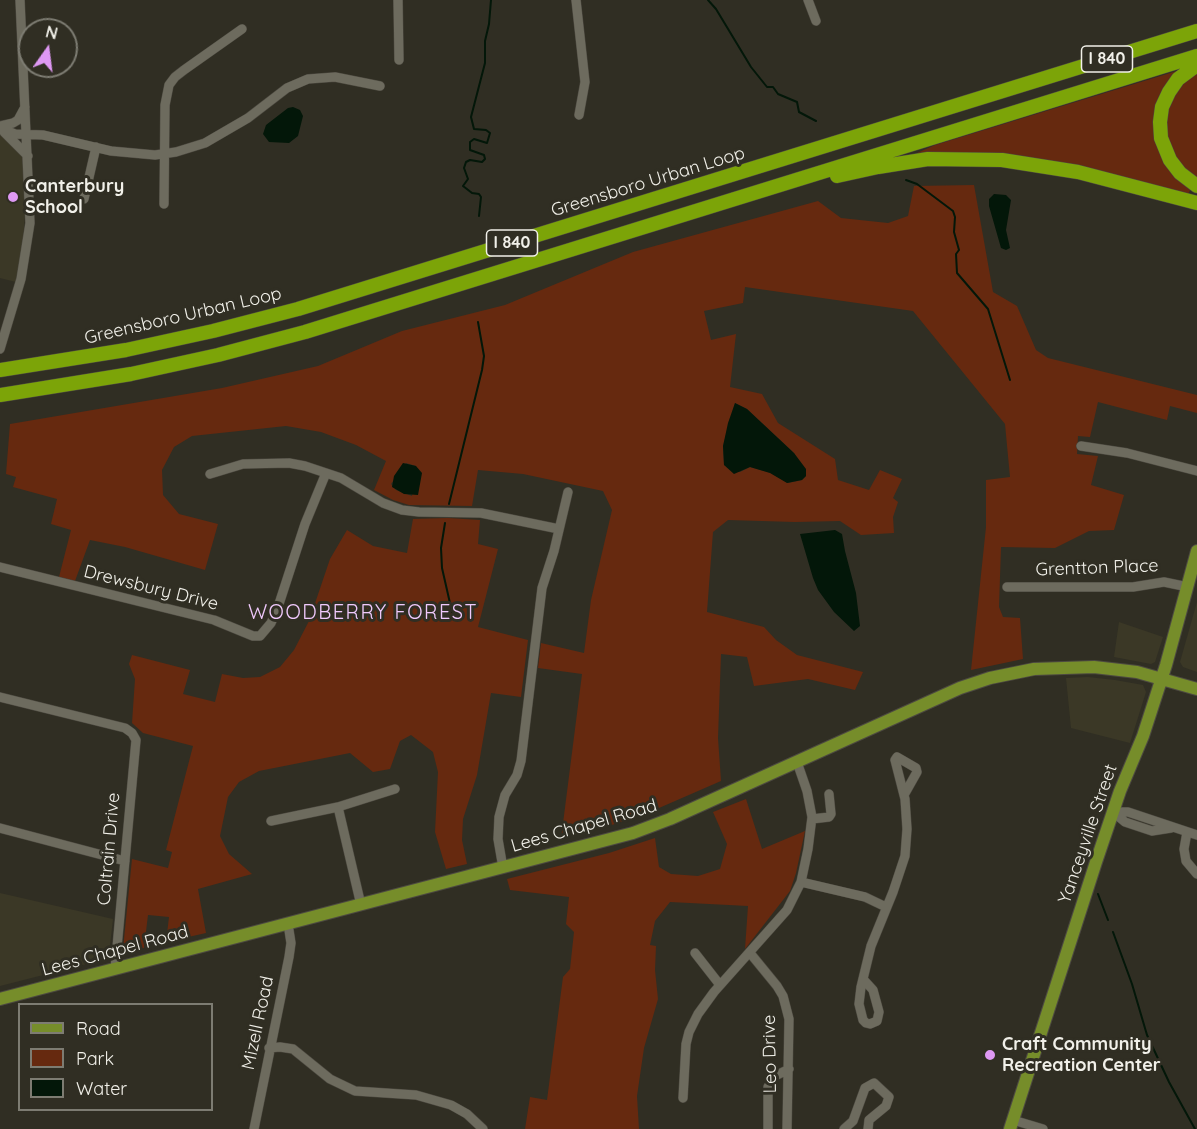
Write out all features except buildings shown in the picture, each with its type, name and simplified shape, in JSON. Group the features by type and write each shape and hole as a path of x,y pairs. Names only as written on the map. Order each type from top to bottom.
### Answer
{"highway":[{"name":"Greensboro Urban Loop","path":"0,370 126,350 298,309 1197,31"},
{"name":"I 840","path":"0,395 131,374 262,344 347,320 1197,56"},
{"path":"1197,65 1184,73 1169,92 1162,107 1160,130 1163,146 1170,160 1180,173 1197,186"},
{"path":"729,201 895,164 928,159 973,158 1011,160 1060,168 1197,202"}],"main road":[{"name":"Yanceyville Street","path":"1012,1124 1113,813 1143,736 1162,678 1197,551"},
{"name":"Lees Chapel Road","path":"0,999 653,827 960,688 1006,674 1034,669 1079,666 1125,670 1197,689"}],"street":[{"path":"0,349 21,279 28,246 30,216 20,0"},
{"path":"398,0 399,60"},
{"path":"576,0 585,82 579,115"},
{"path":"808,0 816,21"},
{"path":"164,204 165,105 169,85 174,77 242,29"},
{"path":"0,128 15,134 43,135 135,154 163,154 190,149 205,143 248,118 287,88 309,79 335,77 380,86"},
{"path":"0,128 18,120 25,107"},
{"path":"0,128 28,156"},
{"path":"84,199 96,147"},
{"path":"1081,446 1127,453 1197,471"},
{"path":"210,474 243,464 276,462 305,466 341,478 383,503 402,510 481,513 559,529"},
{"name":"Drewsbury Drive","path":"0,567 214,620 253,636 260,636 271,623 278,606 305,525 326,473"},
{"path":"503,868 498,839 499,817 505,795 517,775 520,761 539,607 546,571 568,492"},
{"name":"Grentton Place","path":"1007,587 1133,587 1164,582 1188,587"},
{"name":"Coltrain Drive","path":"0,697 125,728 136,740 115,969"},
{"path":"863,979 871,946 905,856 907,829 904,795 895,760 897,757 916,768 917,772 904,795"},
{"path":"683,1098 686,1044 698,1014 720,985 787,910 801,882 812,819 807,791 797,762"},
{"path":"271,821 338,807 395,789"},
{"path":"812,819 829,817 831,814 829,794"},
{"path":"338,807 361,905"},
{"path":"1113,813 1125,822 1143,823 1152,831 1173,828 1197,835"},
{"path":"0,828 125,861"},
{"path":"1187,832 1184,849 1186,861 1197,874"},
{"path":"801,882 865,897 886,907"},
{"name":"Mizell Road","path":"254,1129 289,957 291,943 288,924"},
{"path":"695,953 720,985"},
{"name":"Leo Drive","path":"750,953 777,986 786,1008 790,1029 787,1129"},
{"path":"269,1048 293,1049 330,1079 355,1091 416,1095 451,1105 467,1114 483,1129"},
{"path":"768,1129 768,1086 775,1076 789,1069"},
{"path":"844,1129 853,1121 865,1088 874,1083 889,1097 886,1106 869,1120 868,1128"},
{"path":"853,1121 863,1123 868,1128"},
{"path":"1012,1124 1043,1129"}],"shaded area":[{"name":"Canterbury School","path":"0,134 18,150 25,161 23,241 16,282 0,278"},
{"path":"1197,602 1197,672 1183,667 1180,662"},
{"path":"1119,622 1163,637 1155,662 1151,664 1114,657"},
{"path":"1088,677 1143,685 1146,692 1130,743 1071,728 1066,678"},
{"path":"0,893 113,919 109,954 106,959 0,986"}],"green space":[{"path":"1180,70 1156,131 1192,187 1188,194 1072,166 918,157 917,153 935,145"},
{"path":"1197,72 1197,180 1176,161 1166,135 1166,121 1168,107 1174,93 1184,80"},
{"path":"974,185 993,292 1017,306 1036,350 1048,358 1197,395 1197,413 1170,406 1167,420 1098,402 1090,437 1078,436 1077,454 1098,456 1091,485 1124,495 1114,530 1089,531 1055,548 1001,547 999,607 1003,617 1020,618 1023,659 971,670 986,527 986,480 1010,477 1005,424 913,311 745,287 743,303 704,311 711,340 736,334 730,387 762,394 778,423 835,459 838,480 869,490 880,470 902,479 893,498 898,502 893,517 894,533 861,535 840,521 728,520 713,532 707,612 764,627 776,640 797,655 863,672 855,690 808,679 754,686 747,657 721,654 718,738 721,781 615,824 561,839 582,674 538,668 541,643 584,653 591,600 612,510 603,491 523,474 478,470 472,506 409,505 374,490 386,461 356,445 321,432 286,426 192,436 174,447 162,470 163,495 179,514 218,524 205,570 125,547 90,540 75,581 59,577 71,530 51,524 57,499 13,487 16,477 6,474 10,424 222,388 318,366 402,331 505,305 633,252 818,201 841,218 888,223 908,216 914,186","holes":["735,403 747,409 794,453 806,476 802,480 788,483 771,473 750,467 740,472 724,465 723,446","406,463 416,466 412,496 396,490 391,484"]},
{"path":"413,519 480,520 478,544 498,549 478,627 528,640 521,697 491,693 477,775 463,819 462,840 467,864 446,869 435,832 438,772 433,752 411,735 400,741 390,769 373,772 350,753 259,771 239,782 228,797 220,836 229,854 252,874 198,889 206,933 166,942 169,917 148,915 144,948 127,952 123,949 132,859 168,868 172,852 166,850 193,746 143,733 132,723 135,679 129,664 132,655 190,670 183,694 215,702 222,674 243,678 260,677 280,667 294,650 309,621 330,559 347,530 373,546 407,553"},
{"path":"746,799 762,849 805,831 796,873 790,891 745,949 748,906 670,902 655,921 650,945 656,946 655,970 658,999 644,1048 637,1096 639,1129 525,1129 530,1097 547,1100 563,977 570,969 574,932 566,924 569,897 510,890 507,879 609,853 655,838 659,867 671,874 698,876 720,869 727,844 713,812"}],"water":[{"path":"293,107 300,110 303,116 298,136 289,143 269,142 263,134 266,125 288,108"},
{"path":"994,194 1006,195 1011,200 1006,230 1010,248 1006,250 1001,248 989,206 989,199"},
{"path":"735,403 747,409 794,453 806,469 806,476 802,480 787,483 770,473 750,467 734,474 724,465 723,446"},
{"path":"403,463 416,466 422,473 418,495 404,494 392,487 394,476"},
{"path":"835,530 842,534 856,593 860,626 854,631 834,612 818,590 800,534"}],"waterway":[{"path":"479,216 481,197 463,186 468,179 464,168 466,162 470,160 482,162 485,159 484,155 470,150 470,142 474,139 487,143 490,133 486,130 474,129 471,117 485,63 485,41 491,0"},
{"path":"708,0 716,9 751,67 767,87 773,87 778,94 797,102 799,112 816,121"},
{"path":"906,180 917,184 953,211 954,232 959,250 956,254 957,273 988,309 1010,380"},
{"path":"449,504 482,370 484,356 478,322"},
{"path":"445,523 441,548 442,568 452,612"},
{"path":"1098,894 1108,920"},
{"path":"1113,932 1147,1035 1195,1129"}],"place":[{"name":"Canterbury School","path":"13,197"},
{"name":"Craft Community Recreation Center","path":"990,1055"}],"district":[{"name":"WOODBERRY FOREST","path":"363,613"}]}
